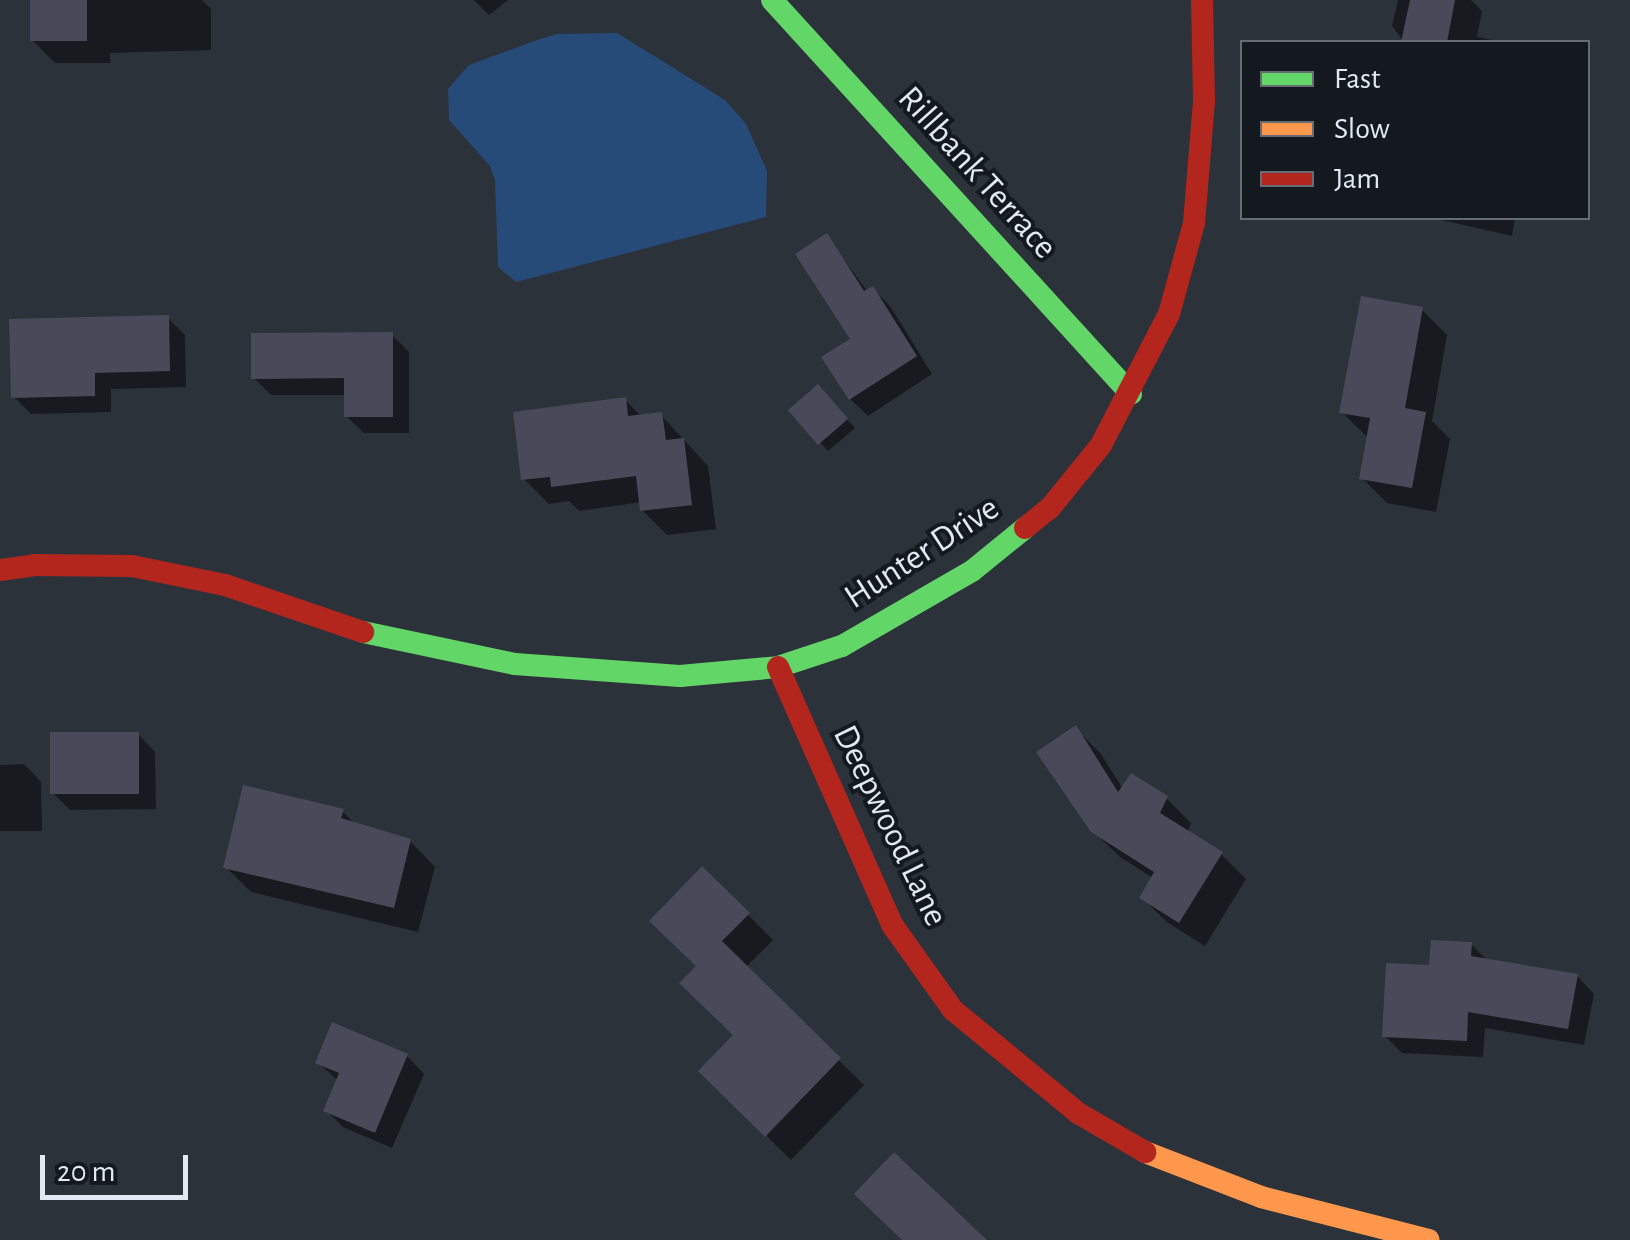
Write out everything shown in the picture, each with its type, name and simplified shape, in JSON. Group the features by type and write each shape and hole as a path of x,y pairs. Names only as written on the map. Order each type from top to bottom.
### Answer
{"street":[{"name":"Rillbank Terrace","path":"772,0 1130,394"},
{"name":"Hunter Drive","path":"0,570 34,564 132,566 226,585 384,639 516,664 680,676 778,667 842,646 972,571 1050,508 1101,445 1130,394 1169,314 1194,223 1204,101 1202,0"},
{"name":"Deepwood Lane","path":"778,667 893,926 953,1010 1078,1113 1160,1161 1261,1197 1429,1240"}],"water":[{"path":"617,33 725,100 746,124 767,171 766,217 516,282 498,267 495,180 490,166 449,120 448,89 469,65 540,39 557,34"}],"building":[{"path":"30,0 87,0 87,41 30,41"},
{"path":"1410,0 1455,0 1447,40 1401,40"},
{"path":"827,233 864,291 873,286 917,356 849,400 821,357 850,339 795,254"},
{"path":"1361,296 1423,307 1405,408 1426,412 1412,488 1359,479 1370,418 1339,413"},
{"path":"169,315 170,371 95,373 95,396 11,398 9,319"},
{"path":"393,332 393,417 344,417 344,378 251,379 251,333"},
{"path":"818,384 848,419 818,445 788,410"},
{"path":"626,397 628,416 662,412 666,440 684,438 692,505 640,511 636,476 551,487 550,477 521,480 513,412"},
{"path":"1076,725 1118,792 1131,773 1168,796 1160,813 1223,852 1179,923 1139,898 1154,872 1091,832 1036,752"},
{"path":"50,732 139,732 139,794 50,794"},
{"path":"243,785 344,809 341,818 411,839 394,908 223,868"},
{"path":"702,866 750,913 722,941 841,1058 765,1137 698,1071 733,1035 679,983 696,966 649,921"},
{"path":"1431,940 1472,942 1471,956 1578,974 1568,1029 1468,1012 1467,1041 1382,1037 1386,963 1429,965"},
{"path":"332,1022 408,1054 375,1133 323,1111 339,1073 315,1063"},
{"path":"894,1152 987,1240 902,1240 854,1194"}],"traffic: fast":[{"path":"772,0 1131,394"},
{"path":"363,632 515,664 680,676 778,667 842,646 972,571 1025,528"}],"traffic: slow":[{"path":"1145,1152 1261,1197 1429,1240"}],"traffic: jam":[{"path":"1025,528 1050,508 1101,445 1169,314 1194,223 1204,101 1202,0"},
{"path":"0,570 34,565 132,566 225,585 363,632"},
{"path":"778,667 893,926 953,1010 1078,1113 1145,1152"}]}
